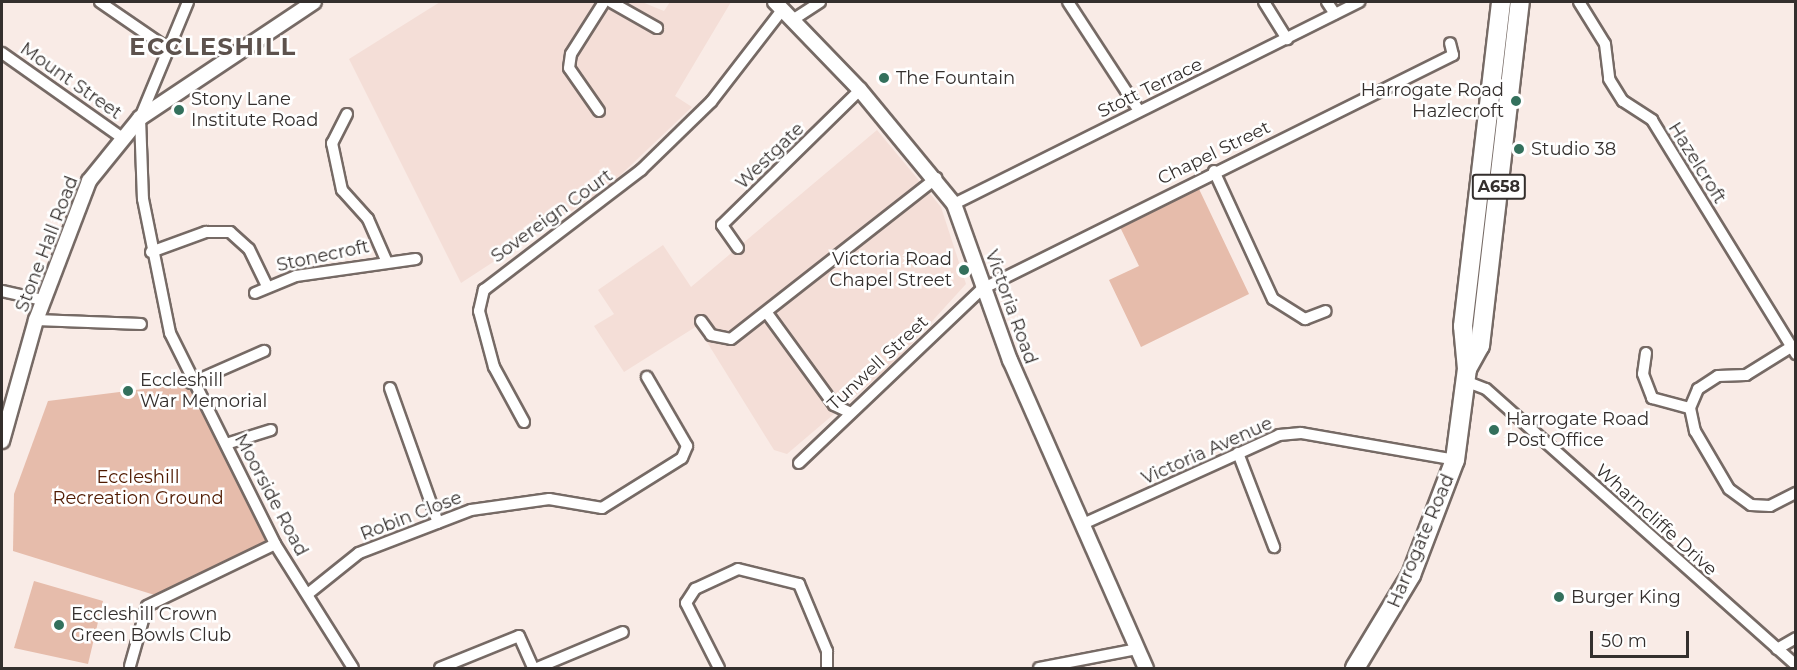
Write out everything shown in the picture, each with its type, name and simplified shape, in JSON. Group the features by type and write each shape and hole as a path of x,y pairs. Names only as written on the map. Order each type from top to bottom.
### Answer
{"highway":[{"name":"Harrogate Road","path":"1355,669 1411,575 1455,460 1466,375 1463,326 1501,2"},
{"name":"Harrogate Road","path":"1466,375 1480,346 1520,2"}],"street":[{"path":"100,2 167,48"},
{"path":"140,118 167,48 188,2"},
{"name":"Stone Hall Road","path":"2,441 36,320 89,181 120,137 140,118 314,2"},
{"path":"599,111 569,68 571,54 604,2"},
{"path":"611,2 657,28"},
{"path":"794,19 820,2"},
{"path":"1068,2 1139,111"},
{"path":"1264,2 1287,39"},
{"path":"1328,2 1335,14"},
{"name":"Stott Terrace","path":"954,204 1360,2"},
{"name":"Hazelcroft","path":"1579,2 1605,44 1614,86 1623,101 1652,120 1793,351 1746,375 1718,376 1698,389 1690,408"},
{"name":"Victoria Road","path":"779,5 860,90 936,178 954,204 982,288 1146,669"},
{"name":"Sovereign Court","path":"524,422 500,381 480,319 484,290 641,170 711,102 779,5"},
{"name":"Chapel Street","path":"982,288 1214,171 1453,55 1450,43"},
{"name":"Mount Street","path":"2,53 120,137"},
{"name":"Westgate","path":"738,248 722,225 860,90"},
{"name":"Stonecroft","path":"347,114 332,143 342,190 368,219 386,260"},
{"name":"Moorside Road","path":"140,118 151,252 170,333 191,383 226,444 275,544 309,593 352,669"},
{"path":"1214,171 1273,298 1305,319 1326,311"},
{"path":"701,321 711,335 731,339 936,178"},
{"name":"Stonecroft","path":"151,252 206,232 230,232 249,249 267,286"},
{"name":"Stonecroft","path":"255,293 267,286 386,260 416,259"},
{"name":"Tunwell Street","path":"799,463 849,412 982,288"},
{"path":"2,291 43,300"},
{"path":"767,313 834,405 849,412"},
{"path":"36,320 141,324"},
{"path":"191,383 264,351"},
{"path":"1646,353 1643,374 1652,398 1690,408 1695,431 1729,489 1751,505 1770,506 1796,493"},
{"name":"Wharncliffe Drive","path":"1466,375 1486,388 1796,665"},
{"name":"Robin Close","path":"309,593 359,553 471,510 549,499 602,508 682,459 687,446 647,377"},
{"path":"390,388 438,523"},
{"path":"226,444 271,430"},
{"name":"Victoria Avenue","path":"1083,524 1279,435 1301,433 1455,460"},
{"path":"1238,453 1274,547"},
{"path":"130,666 147,606 275,544"},
{"path":"719,669 686,603 695,589 738,569 799,584 827,651 827,669"},
{"path":"440,669 519,636 535,669 623,632"},
{"path":"1777,649 1796,638"},
{"path":"1039,669 1138,649"}],"shaded area":[{"path":"440,2 642,2 664,11 670,2 731,2 675,96 692,107 608,187 461,283 349,59"},
{"path":"877,130 941,207 966,284 894,363 787,454 774,450 697,326 624,372 594,326 614,314 598,290 663,245 691,287"}],"green space":[{"path":"1199,189 1249,294 1141,347 1109,280 1139,266 1120,227"},
{"name":"Eccleshill Recreation Ground","path":"191,383 275,544 161,597 13,551 14,494 48,401"},
{"name":"Eccleshill Crown Green Bowls Club","path":"34,581 103,601 88,664 14,648"}],"place":[{"name":"The Fountain","path":"884,78"},
{"name":"Harrogate Road Hazlecroft","path":"1516,101"},
{"name":"Stony Lane Institute Road","path":"179,110"},
{"name":"Studio 38","path":"1519,149"},
{"name":"Victoria Road Chapel Street","path":"964,270"},
{"name":"Eccleshill War Memorial","path":"128,391"},
{"name":"Harrogate Road Post Office","path":"1494,430"},
{"name":"Burger King","path":"1559,597"},
{"name":"Eccleshill Crown Green Bowls Club","path":"59,625"}],"district":[{"name":"ECCLESHILL","path":"213,47"}]}
